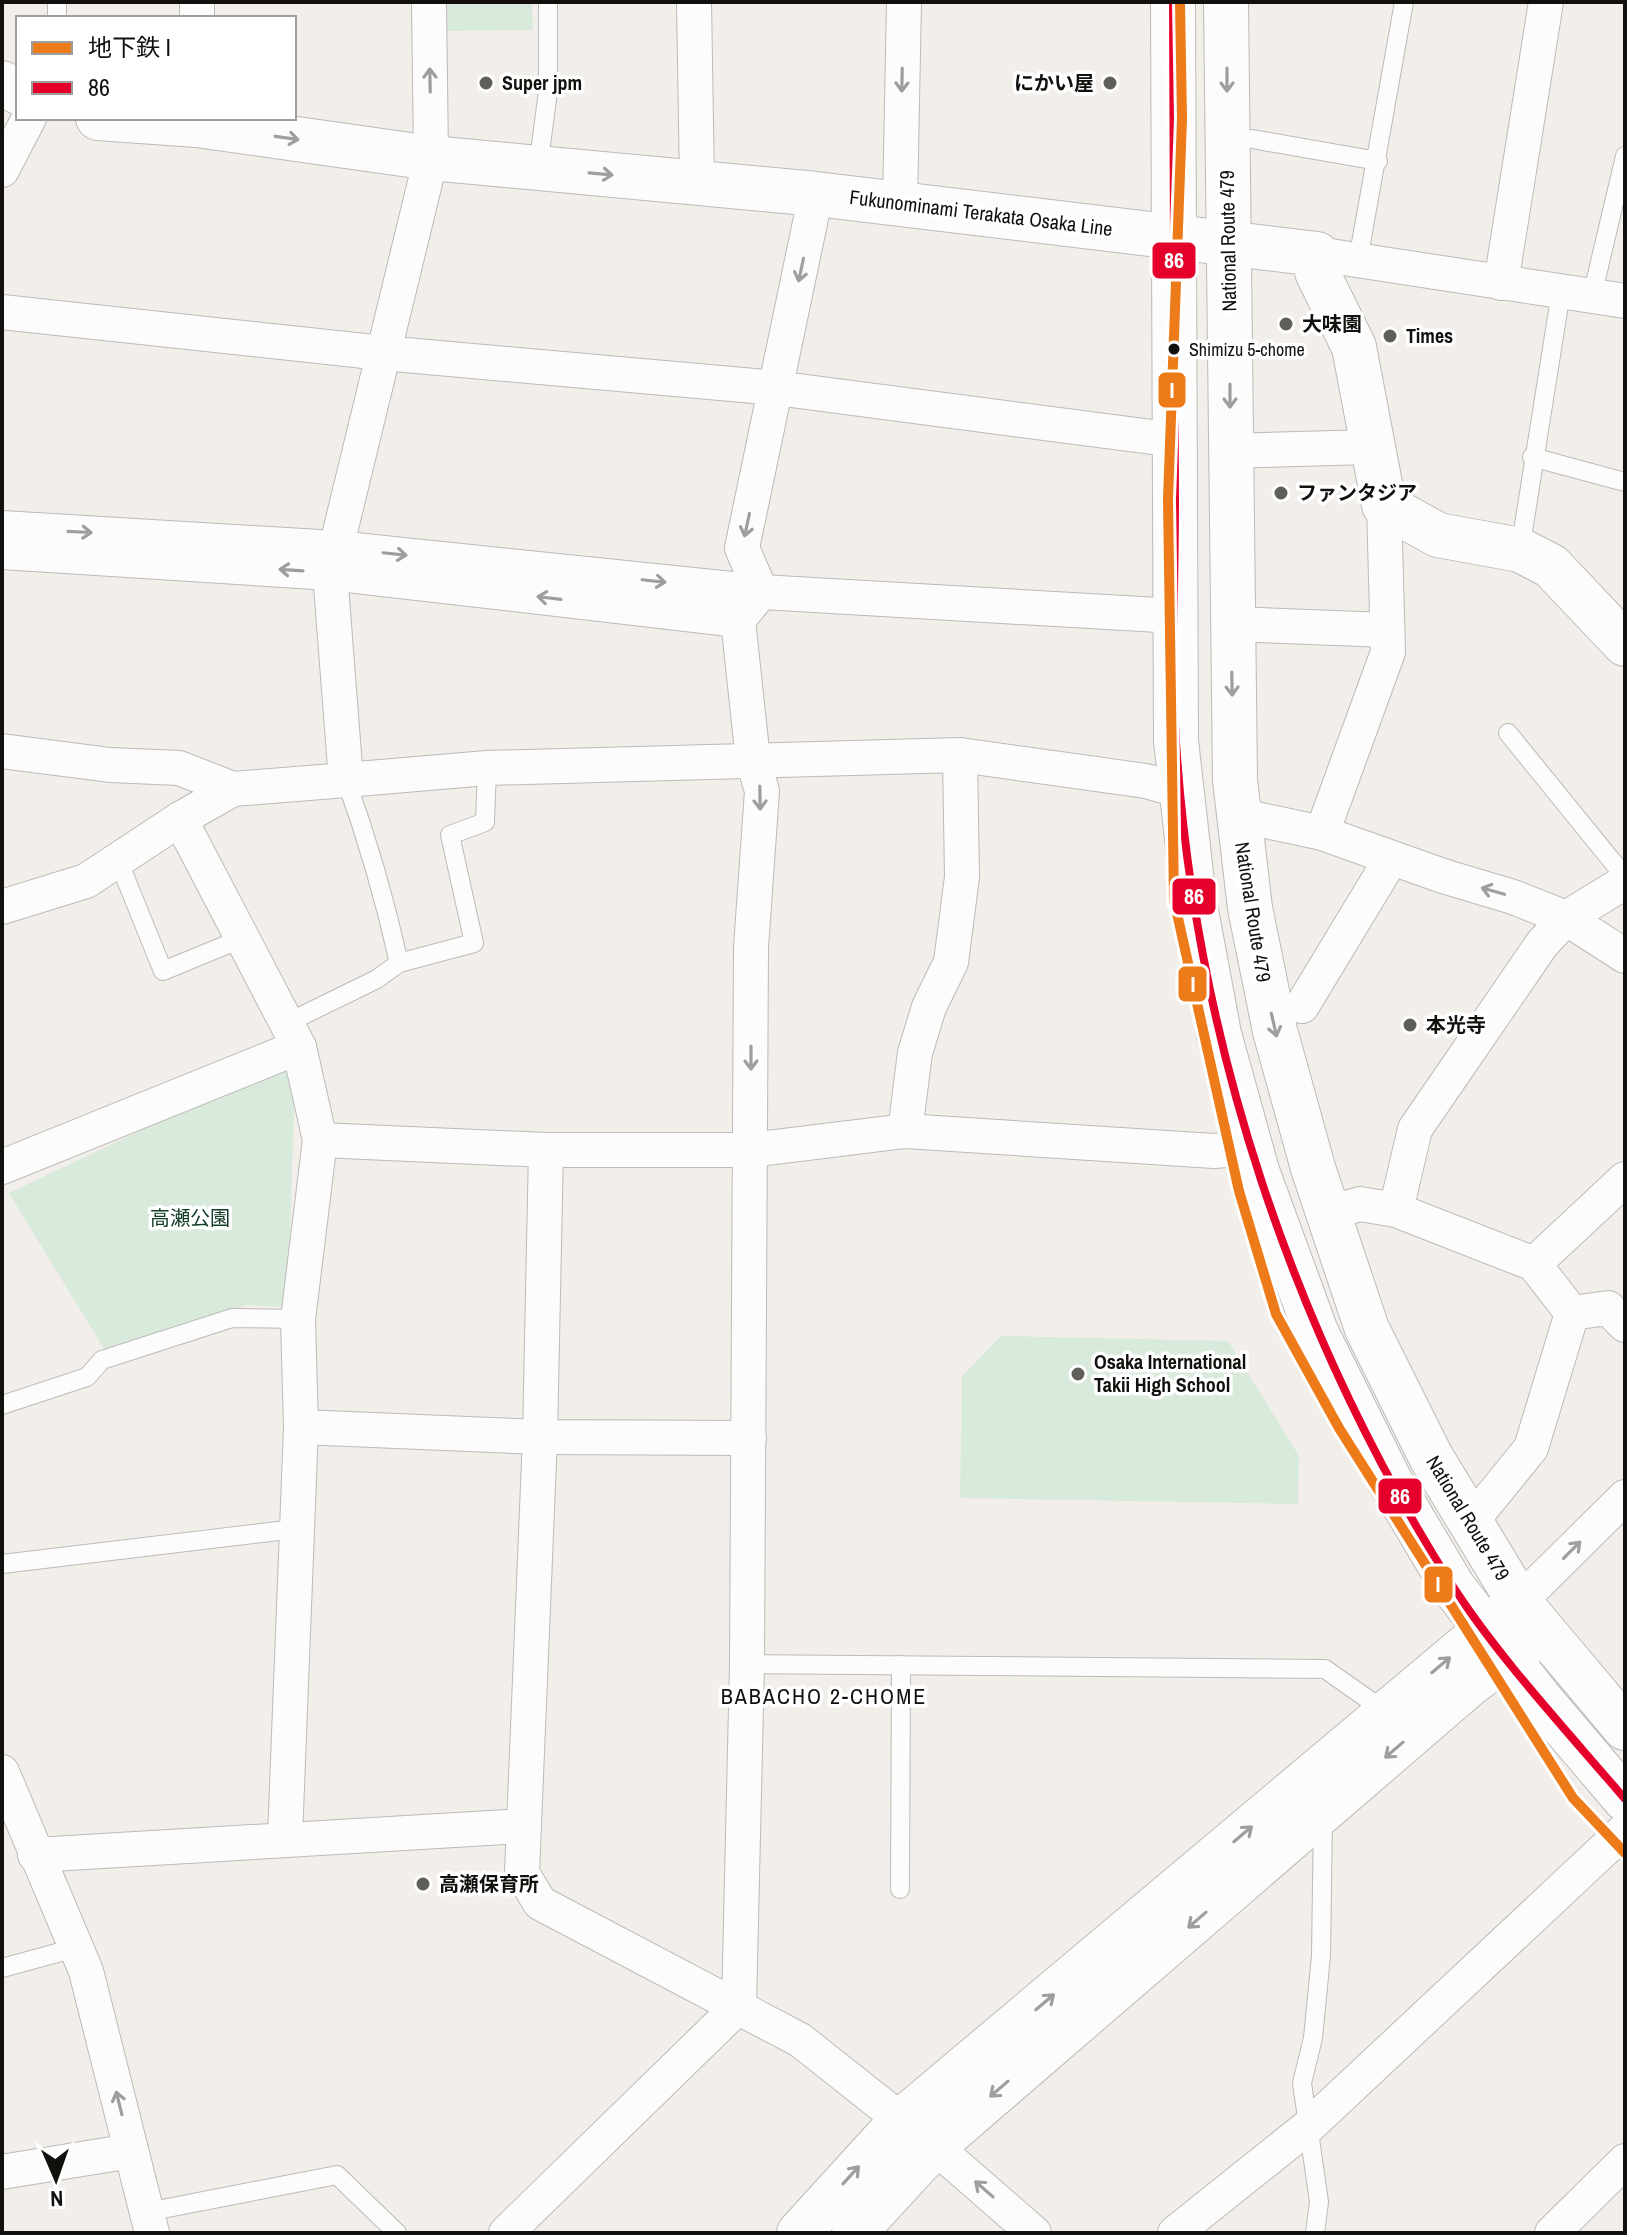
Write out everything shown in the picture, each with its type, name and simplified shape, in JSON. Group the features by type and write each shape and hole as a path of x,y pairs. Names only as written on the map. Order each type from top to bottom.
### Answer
{"main road":[{"name":"National Route 479","path":"1173,2 1176,741 1194,900 1213,1007 1251,1148 1289,1262 1348,1401 1453,1587 1514,1630 1625,1728"},
{"name":"National Route 479","path":"1226,2 1231,624 1238,815 1257,948 1275,1031 1288,1086 1329,1213 1367,1329 1388,1376 1470,1523 1514,1630 1625,1799"},
{"name":"Fukunominami Terakata Osaka Line","path":"148,120 197,122 431,158 816,194 1337,257"},
{"path":"1337,257 1317,272 1354,347 1384,505 1438,535 1520,550 1551,566 1625,644"},
{"path":"799,2233 917,2133 1386,1712 1514,1630"},
{"path":"854,2233 917,2133 1323,1810 1471,1683 1514,1630"}],"street":[{"path":"346,780 333,560 431,158 429,2"},
{"path":"694,2 697,183"},
{"path":"900,204 904,2"},
{"path":"1501,283 1546,2"},
{"path":"2,170 28,120"},
{"path":"761,592 742,548 816,194"},
{"path":"1337,257 1625,301"},
{"path":"2,312 383,353 776,388 1175,440"},
{"path":"1230,451 1371,447"},
{"path":"1322,833 1388,652 1384,505"},
{"path":"2,528 333,560 761,592 1176,616"},
{"path":"2,552 333,560 738,620"},
{"path":"506,2233 739,2006 747,1664 751,947 762,791 753,760 738,620 761,592"},
{"path":"1231,624 1387,630"},
{"path":"2,751 110,765 179,768 233,789"},
{"path":"2,907 86,881 180,819 233,789 487,768 960,755 1146,781 1184,792"},
{"path":"905,1131 915,1053 929,1007 951,962 962,877 960,755"},
{"path":"1238,815 1322,833 1391,859 1513,897 1566,918 1625,956"},
{"path":"180,819 293,1035 320,1140 298,1319 301,1427 285,1838"},
{"path":"1302,1006 1391,859"},
{"path":"1396,1210 1415,1129 1542,944 1566,918 1625,880"},
{"path":"2,1167 293,1035"},
{"path":"320,1140 546,1150 750,1150 905,1131 1214,1151 1251,1148"},
{"path":"546,1150 540,1437 522,1873 540,1903 800,2040 917,2133 1034,2233"},
{"path":"1534,1264 1625,1179"},
{"path":"1329,1213 1360,1204 1396,1210 1534,1264 1572,1313"},
{"path":"1572,1313 1608,1308 1625,1325"},
{"path":"1470,1523 1531,1448 1572,1313"},
{"path":"301,1427 540,1437 749,1438"},
{"path":"1514,1630 1625,1497"},
{"path":"2,1773 86,1971 149,2223"},
{"path":"35,1855 524,1826"},
{"path":"1175,2233 1309,2126 1625,1830"},
{"path":"2,2172 131,2151"},
{"path":"1552,2233 1625,2161"}],"lane":[{"path":"538,168 548,91 548,2"},
{"path":"1337,257 1378,161 1404,2"},
{"path":"1252,139 1378,161"},
{"path":"1520,550 1532,457 1576,294 1625,156"},
{"path":"1532,457 1625,482"},
{"path":"1508,733 1625,880"},
{"path":"293,1035 399,963 474,943 450,835 485,822 487,768"},
{"path":"346,780 378,870 378,888 399,963"},
{"path":"118,860 163,971 243,938"},
{"path":"2,1405 87,1377 102,1360 232,1318 298,1319"},
{"path":"2,1564 295,1529"},
{"path":"747,1664 1325,1669 1386,1712"},
{"path":"900,1889 901,1665"},
{"path":"1315,2233 1319,2202 1302,2083 1313,2038 1321,1956 1323,1810"},
{"path":"2,1968 75,1948"},
{"path":"149,2223 337,2175 397,2233"}],"green space":[{"path":"445,2 532,2 533,30 445,31"},
{"name":"高瀬公園","path":"279,1065 295,1074 288,1307 246,1305 104,1349 9,1193"},
{"path":"1001,1336 1228,1341 1299,1456 1298,1504 960,1498 962,1376"}],"metro line":[{"name":"I","path":"1180,2 1182,119 1168,499 1174,900 1239,1191 1276,1314 1339,1428 1573,1798 1625,1853"}],"transit line":[{"name":"86","path":"1173,2 1173,652 1176,742 1187,853 1205,963 1229,1072 1261,1179 1299,1284 1343,1387 1394,1486 1450,1582 1489,1638 1625,1799"}],"place":[{"name":"Super jpm","path":"486,83"},
{"name":"にかい屋","path":"1110,83"},
{"name":"大味園","path":"1286,324"},
{"name":"Times","path":"1390,336"},
{"name":"Shimizu 5-chome","path":"1174,349"},
{"name":"ファンタジア","path":"1281,493"},
{"name":"本光寺","path":"1410,1025"},
{"name":"Osaka International Takii High School","path":"1078,1374"},
{"name":"高瀬保育所","path":"423,1884"}],"district":[{"name":"BABACHO 2-CHOME","path":"824,1696"}]}
